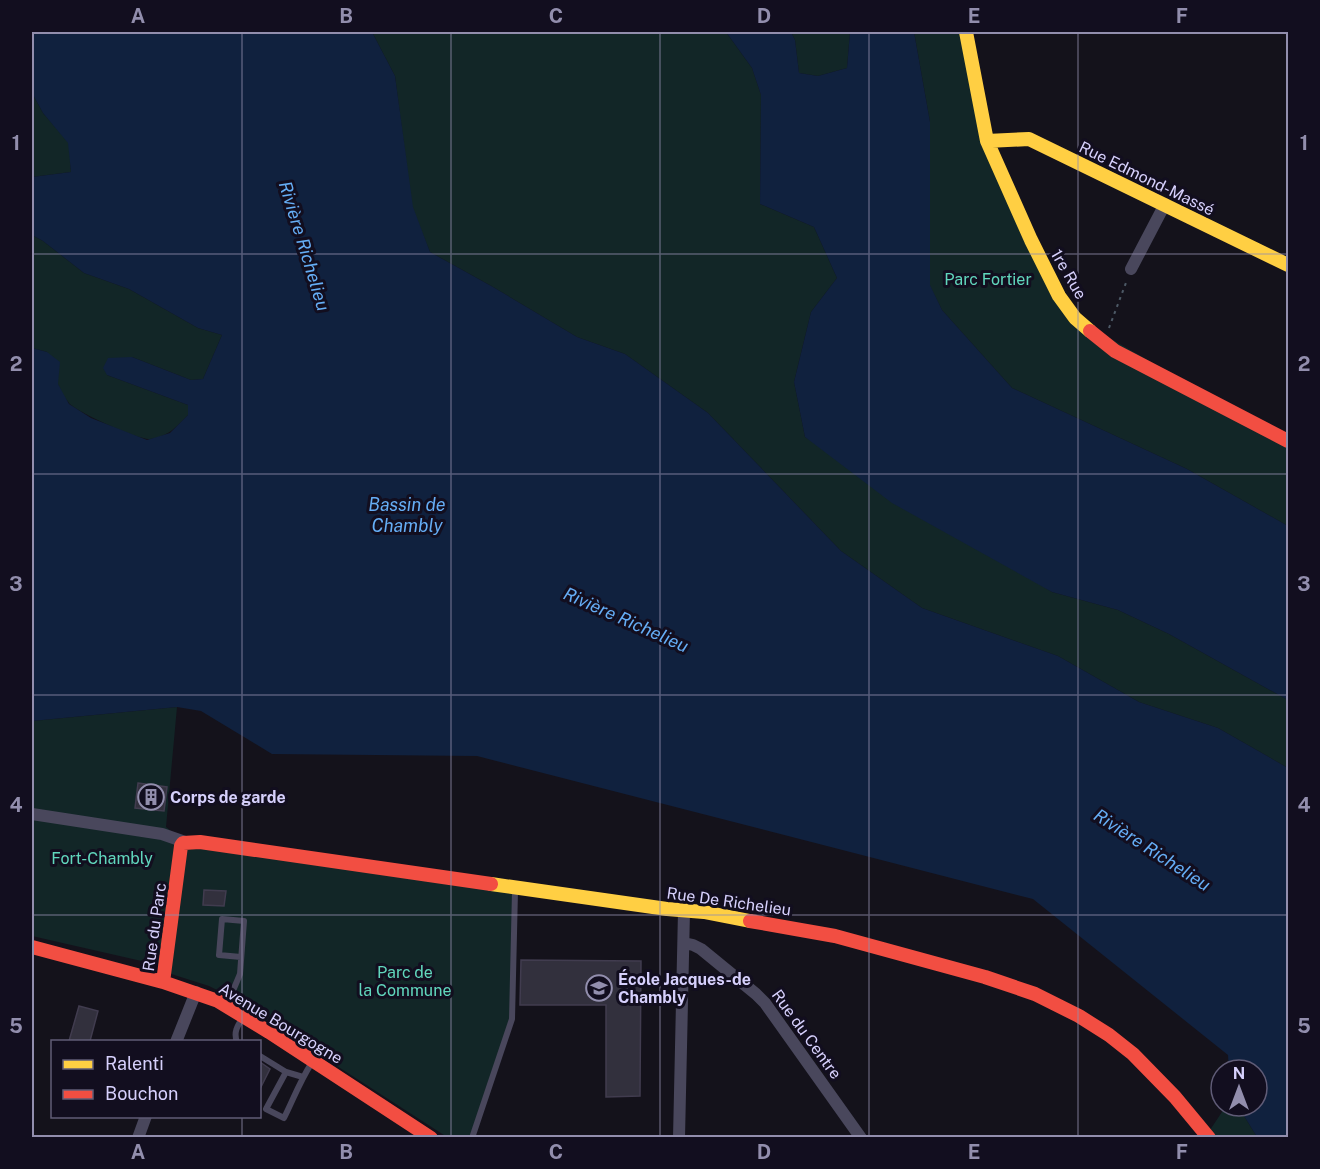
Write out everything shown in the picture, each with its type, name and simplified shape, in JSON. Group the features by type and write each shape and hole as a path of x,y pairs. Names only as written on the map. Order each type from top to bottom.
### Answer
{"street":[{"name":"1re Rue","path":"966,32 987,141 1031,240 1059,296 1075,318 1115,351 1288,441"},
{"name":"Rue Edmond-Massé","path":"987,141 1029,139 1288,265"},
{"path":"1131,269 1165,204"},
{"path":"32,814 162,834 185,842"},
{"name":"Rue De Richelieu","path":"185,842 200,842 704,912 835,936 1004,983 1035,994 1079,1016 1122,1044 1156,1076 1209,1137"},
{"name":"Rue du Parc","path":"163,982 181,846 185,842"},
{"path":"679,1137 684,911"},
{"name":"Rue du Centre","path":"684,943 701,949 762,1000 861,1137"},
{"name":"Avenue Bourgogne","path":"32,947 163,982 196,992 227,1006 431,1137"},
{"path":"176,1040 196,992"},
{"path":"138,1137 145,1118"}],"lane":[{"path":"472,1137 512,1019 515,887"},
{"path":"227,1006 240,974 244,921 222,919 219,955 241,957"},
{"path":"237,1040 236,1029 243,1016"},
{"path":"261,1057 286,1072 303,1077"},
{"path":"286,1072 266,1109 284,1118 313,1061"}],"path":[{"path":"1103,341 1131,269"}],"green space":[{"path":"372,32 726,32 752,68 761,95 760,204 814,227 837,278 811,312 794,382 805,437 1052,592 1118,610 1169,634 1288,700 1288,768 1218,728 1139,702 1058,656 922,608 841,551 708,413 625,354 577,337 430,252 412,207 395,76"},
{"path":"791,32 850,32 847,68 818,76 799,73 795,40"},
{"name":"Parc Fortier","path":"914,32 964,32 982,123 1075,318 1288,441 1288,526 1187,469 1012,388 942,310 930,286 930,122"},
{"path":"32,93 43,113 69,143 71,172 32,177"},
{"path":"32,235 84,273 129,289 198,328 222,335 203,379 191,380 132,357 107,375 188,405 188,415 171,431 162,436 144,438 108,425 83,413 69,403 58,385 47,352 32,348"},
{"name":"Fort-Chambly","path":"177,707 166,827 177,836 159,965 32,936 32,721"},
{"name":"Parc de la Commune","path":"181,846 515,887 512,1019 472,1137 447,1137 227,995 209,986 165,972"},
{"path":"1218,1118 1245,1118 1257,1137 1216,1137 1210,1130"}],"water":[{"name":"Bassin de Chambly","path":"32,32 372,32 395,76 413,207 430,252 577,337 625,354 708,413 841,551 922,608 1058,656 1139,702 1218,728 1288,768 1288,1137 1257,1137 1245,1118 1269,1118 1269,1058 1228,1058 1228,1055 1033,899 477,756 272,754 201,711 177,707 32,721 32,348 47,352 60,362 58,384 69,404 91,418 147,440 170,433 188,415 188,405 107,375 103,368 108,358 132,357 191,380 203,379 222,335 198,328 129,289 84,273 32,235 32,177 71,172 68,143 43,113 32,93"},
{"path":"726,32 791,32 795,40 799,73 818,76 847,68 850,32 914,32 930,122 930,285 942,310 1012,388 1187,469 1288,526 1288,700 1169,634 1118,610 1052,592 892,503 805,437 794,382 811,312 837,278 814,227 760,204 761,95 752,68"}],"building":[{"name":"Corps de garde","path":"138,783 167,787 164,811 135,808"},
{"path":"204,890 226,891 224,906 203,905"},
{"path":"521,960 641,961 640,1096 606,1097 606,1005 520,1005"},
{"path":"79,1006 98,1011 90,1040 69,1040"},
{"path":"261,1063 270,1069 261,1087"}],"traffic: slow":[{"path":"966,32 987,141 1031,240 1059,296 1075,318 1090,331"},
{"path":"987,141 1029,139 1288,265"},
{"path":"491,884 667,909 704,912 750,921"}],"traffic: jam":[{"path":"1090,331 1115,351 1288,441"},
{"path":"163,982 183,843 200,842 491,884"},
{"path":"750,921 835,936 985,977 1035,994 1079,1016 1133,1054 1175,1097 1209,1138"},
{"path":"32,947 163,982 218,1001 431,1138"}],"place":[{"name":"Corps de garde","path":"151,797"},
{"name":"École Jacques-de Chambly","path":"599,988"}],"water label":[{"name":"Rivière Richelieu","path":"304,246"},
{"name":"Rivière Richelieu","path":"626,620"},
{"name":"Rivière Richelieu","path":"1152,850"}]}
